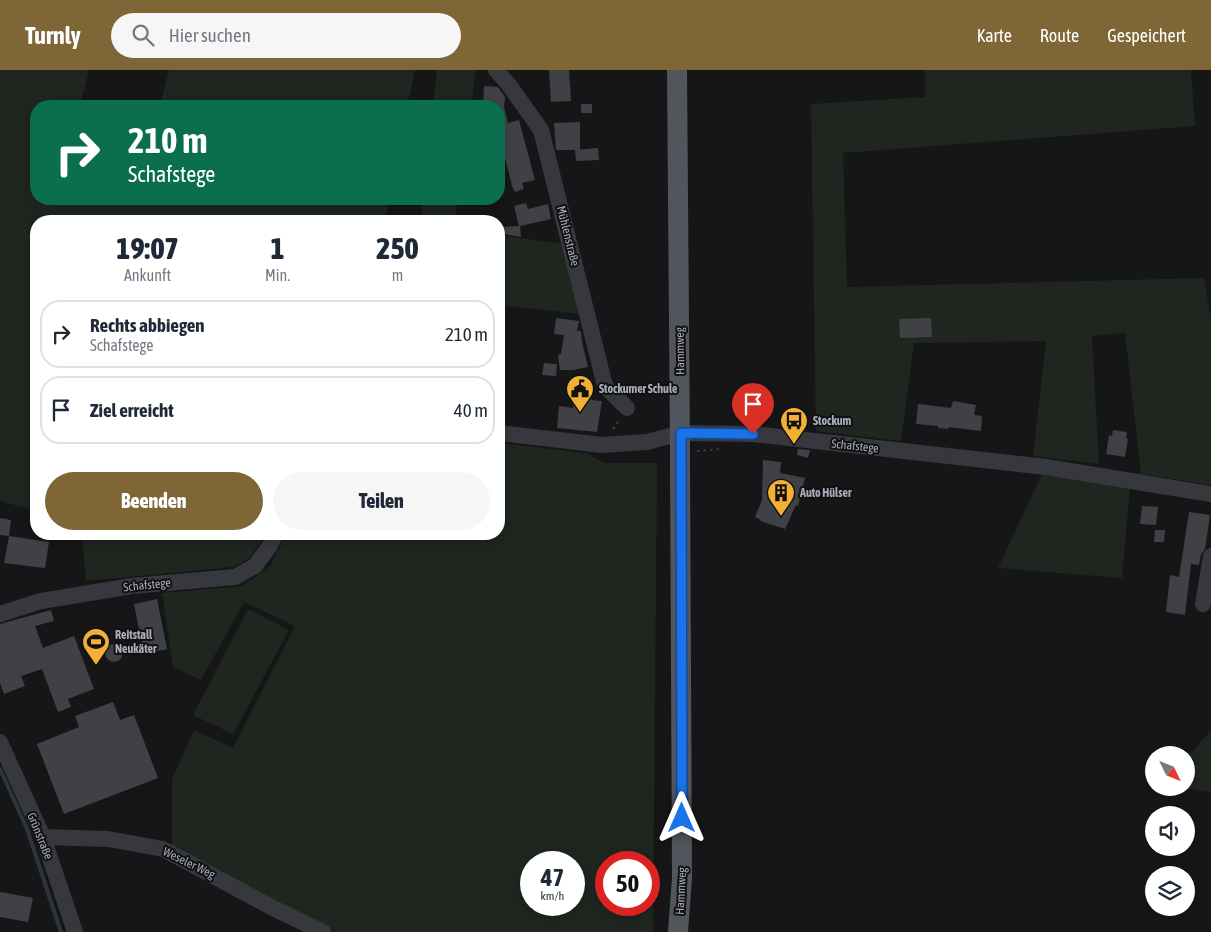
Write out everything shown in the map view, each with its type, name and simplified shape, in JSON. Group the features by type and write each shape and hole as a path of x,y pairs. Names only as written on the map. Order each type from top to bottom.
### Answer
{"main road":[{"name":"Hammweg","path":"677,70 682,878 678,932"}],"street":[{"name":"Mühlenstraße","path":"496,70 541,130 605,386 627,408"},
{"name":"Schafstege","path":"505,435 602,445 647,442 680,447 753,434 1046,468 1211,494"},
{"name":"Schafstege","path":"0,614 41,602 132,586 235,577 255,566 273,540"},
{"path":"1203,604 1211,556"},
{"name":"Grünstraße","path":"0,742 42,837 74,932"},
{"name":"Weseler Weg","path":"42,837 108,840 163,849 275,909 323,932"}],"path":[{"path":"602,445 627,408"}],"shaded area":[{"path":"0,70 89,70 82,100 30,100 30,205 388,205 386,215 30,215 30,509 0,501"},
{"path":"169,70 415,70 408,100 162,100"},
{"path":"437,70 476,70 472,100 434,100"},
{"path":"925,70 1191,70 1195,126 843,153 847,287 1204,278 1211,321 1211,485 1141,474 1125,333 1092,336 1099,464 1033,456 1046,341 914,343 901,441 816,431 811,104 925,97"},
{"path":"422,205 457,205 456,215 422,215"},
{"path":"505,236 564,244 580,314 505,306"},
{"path":"505,444 586,453 604,463 657,463 654,851 595,851 595,916 653,916 653,932 335,932 172,848 172,780 194,730 233,748 295,626 244,602 201,680 173,667 162,593 243,586 271,565 283,540 505,540"},
{"path":"1042,474 1130,487 1122,578 998,568"},
{"path":"83,540 262,540 249,559 233,567 86,581"},
{"path":"248,609 289,630 233,734 193,715"},
{"path":"1211,730 1211,792 1195,790 1195,749"}],"building":[{"path":"549,70 569,70 571,101 551,102"},
{"path":"484,86 498,87 505,97 505,100 483,100"},
{"path":"581,104 592,104 592,113 581,113"},
{"path":"505,111 508,123 519,120 535,180 522,183 524,189 515,192 505,158"},
{"path":"580,122 580,150 556,150 554,123"},
{"path":"598,148 599,160 576,161 575,150"},
{"path":"526,203 528,209 548,204 551,219 520,226 521,237 505,234 505,227 519,226 514,206"},
{"path":"556,318 579,321 577,331 581,331 588,367 560,370 558,355 561,354 564,335 554,334"},
{"path":"931,318 932,337 900,338 899,319"},
{"path":"544,363 557,364 556,376 542,375"},
{"name":"Stockumer Schule","path":"579,390 592,392 591,400 602,401 597,432 557,428 559,406 573,408 574,398 578,399"},
{"path":"953,401 976,405 974,415 982,416 981,431 948,427 949,429 938,428 938,426 916,424 918,404 951,408"},
{"path":"1113,430 1127,432 1126,438 1128,439 1125,457 1106,454 1109,435 1112,436"},
{"path":"798,449 810,450 808,458 797,455"},
{"path":"763,460 781,462 780,473 805,478 798,506 796,505 785,529 760,521 755,517 762,500"},
{"path":"1142,506 1158,507 1156,525 1140,524"},
{"path":"1189,512 1210,515 1205,549 1201,554 1199,565 1191,564 1185,615 1166,612 1170,575 1179,577"},
{"path":"0,518 11,520 9,536 0,535"},
{"path":"1155,530 1165,530 1164,542 1154,542"},
{"path":"9,536 49,542 45,568 4,563"},
{"path":"157,599 167,649 144,654 134,604"},
{"path":"51,610 54,621 35,626 43,648 74,636 94,689 68,699 71,707 58,712 42,669 21,676 25,686 4,694 0,683 0,624"},
{"path":"114,644 120,647 123,653 120,659 114,662 108,659 105,653 108,647"},
{"path":"113,702 120,720 134,715 158,778 64,814 37,744 79,727 75,716"},
{"path":"0,892 33,898 28,922 0,917"}],"waterway":[{"path":"0,769 27,829 61,932"}],"place":[{"name":"Stockumer Schule","path":"580,413"},
{"name":"Stockum","path":"794,445"},
{"name":"Auto Hülser","path":"781,517"},
{"name":"Reitstall Neukäter","path":"96,666"}],"route":[{"path":"682,818 681,433 753,434"}]}
